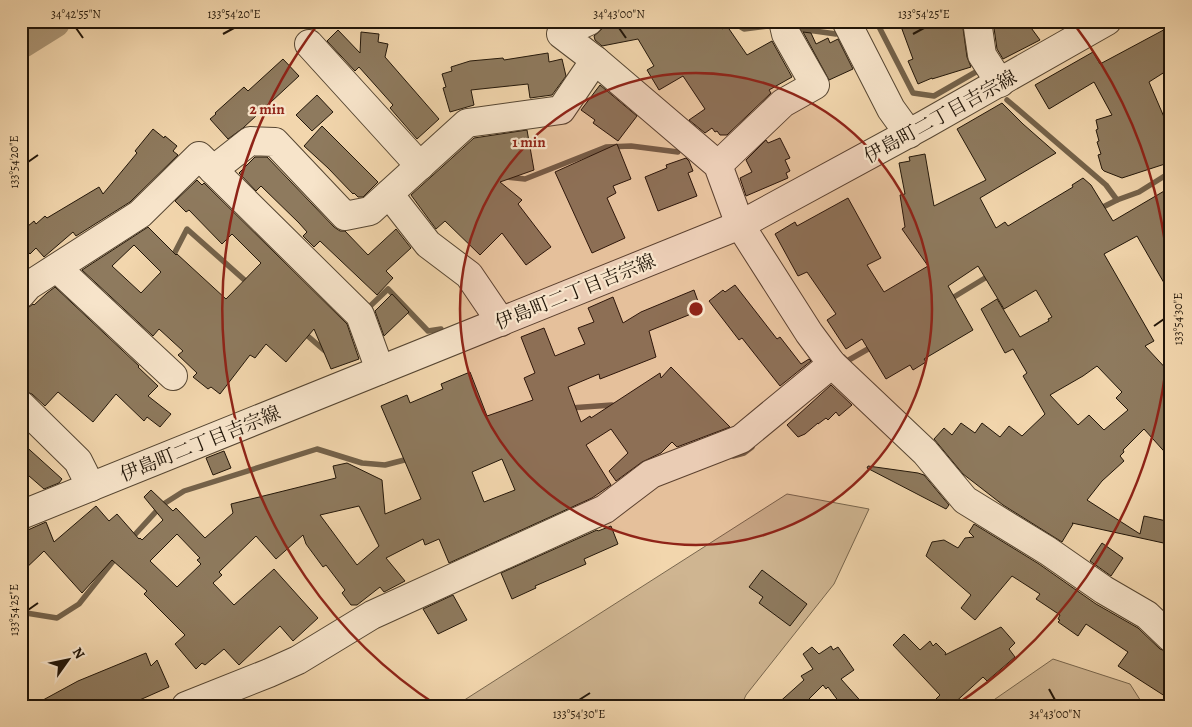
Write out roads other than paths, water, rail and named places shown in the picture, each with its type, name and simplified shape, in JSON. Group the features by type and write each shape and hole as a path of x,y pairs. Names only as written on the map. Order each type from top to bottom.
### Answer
{"street":[{"path":"589,21 560,34 595,60 718,165 740,225 809,333 832,364 925,452 965,500 1048,551 1104,590 1147,615 1171,638"},
{"path":"977,21 982,55 1000,83"},
{"name":"伊島町二丁目吉宗線","path":"21,515 740,225 909,134 1107,21"},
{"path":"849,26 891,109 909,134"},
{"path":"718,165 783,103 815,85 784,28"},
{"path":"309,44 420,166"},
{"path":"213,170 250,141 275,142 345,216 370,211 467,123 561,110 595,60"},
{"path":"24,286 57,268 140,214 199,156 360,315 380,370"},
{"path":"389,194 428,244 469,275 501,322"},
{"path":"57,268 173,376"},
{"path":"186,706 269,674 298,660 372,615 605,509 651,474 741,438 832,364"},
{"path":"21,405 78,461 91,487"}],"waterway":[{"path":"21,41 53,21"},
{"path":"731,21 744,29 776,25"},
{"path":"876,21 913,93 934,96 981,69 982,71"},
{"path":"793,28 836,34 842,30"},
{"path":"1007,100 1106,185 1117,200 1139,192 1171,172"},
{"path":"507,177 525,179 606,147 631,146 678,152"},
{"path":"1099,209 1117,200"},
{"path":"172,258 187,229 249,284"},
{"path":"949,300 990,275"},
{"path":"366,310 388,289 428,331 441,329"},
{"path":"302,331 325,351 327,349"},
{"path":"843,357 847,361 875,345"},
{"path":"570,408 612,405 617,407"},
{"path":"733,456 744,453 752,447"},
{"path":"130,540 162,505 184,491 317,449 362,463 385,465 412,458"},
{"path":"21,610 26,613 57,618 79,604 118,555"}]}
